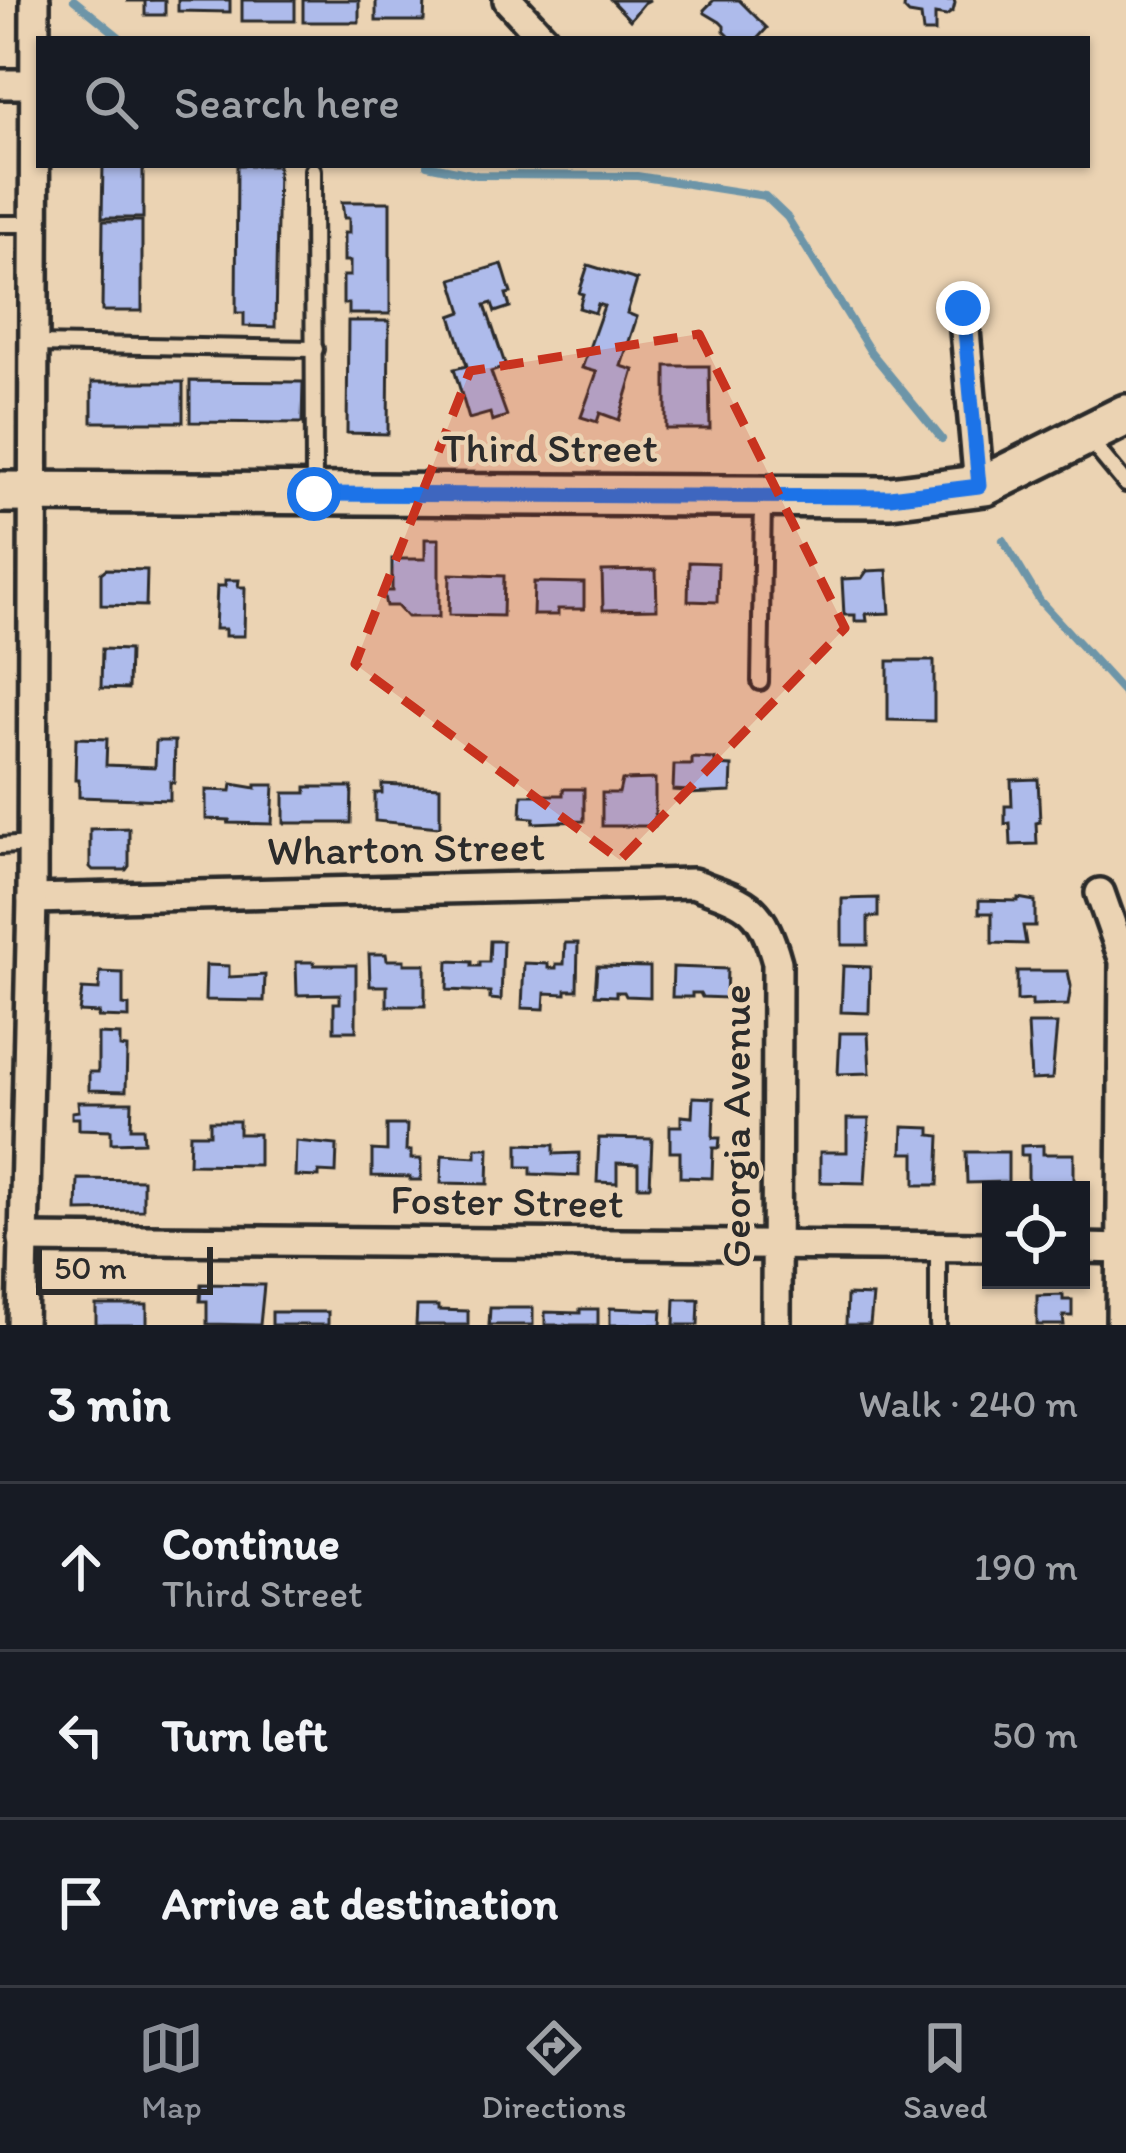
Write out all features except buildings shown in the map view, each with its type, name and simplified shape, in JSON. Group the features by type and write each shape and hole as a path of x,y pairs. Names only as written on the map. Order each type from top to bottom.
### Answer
{"street":[{"path":"22,1325 32,844 17,492 34,344 35,0"},
{"path":"508,0 541,36"},
{"path":"0,84 34,84"},
{"path":"963,308 979,486"},
{"name":"Third Street","path":"17,492 890,497 979,486 1126,416"},
{"name":"Wharton Street","path":"32,899 693,883 743,902 768,928"},
{"path":"1100,892 1124,961 1121,1325"},
{"name":"Georgia Avenue","path":"768,928 777,962 776,1325"},
{"name":"Foster Street","path":"23,1239 982,1247"},
{"path":"1090,1248 1124,1249"}],"lane":[{"path":"314,170 314,494"},
{"path":"0,224 34,224"},
{"path":"34,344 315,350"},
{"path":"1086,436 1126,484"},
{"path":"760,682 763,497"},
{"path":"0,845 32,844"},
{"path":"938,1247 938,1325"}],"highlighted area":[{"path":"699,334 845,628 620,860 355,664 470,371"}],"waterway":[{"path":"74,0 118,36"},
{"path":"442,168 477,175 637,176 765,196 787,217 870,351 942,439"},
{"path":"1003,540 1040,601 1126,695"}],"route":[{"path":"314,494 890,497 979,486 963,308"}]}
